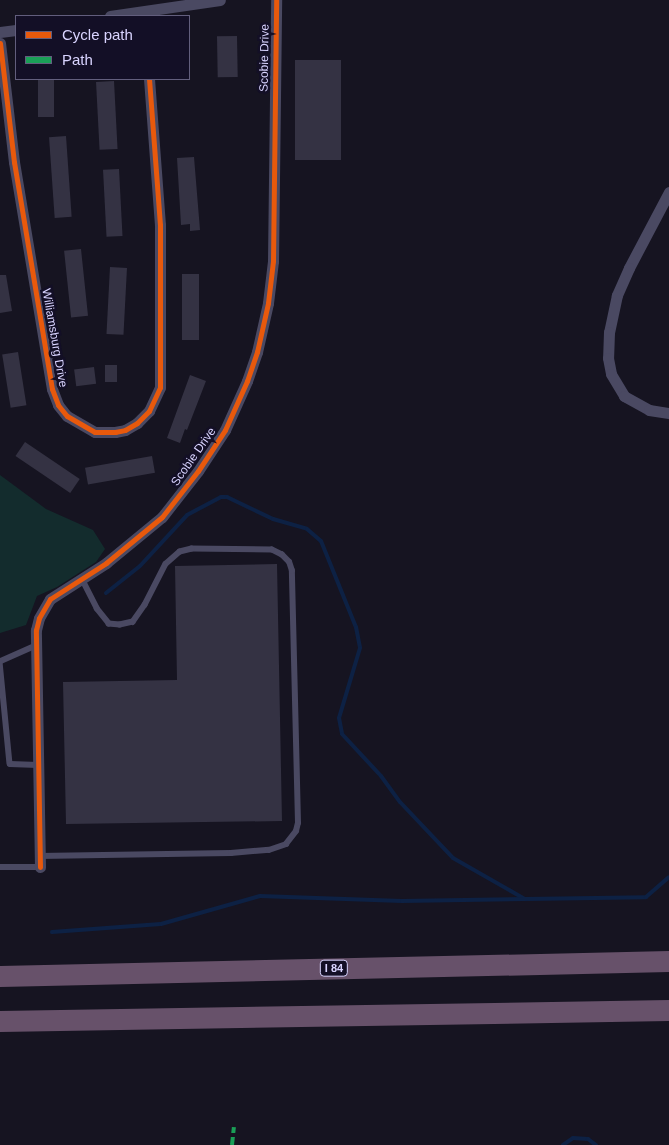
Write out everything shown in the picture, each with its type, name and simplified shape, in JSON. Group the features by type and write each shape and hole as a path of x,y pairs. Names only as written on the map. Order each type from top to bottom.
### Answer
{"highway":[{"name":"I 84","path":"0,976 669,960"},
{"path":"0,1021 669,1010"}],"street":[{"path":"128,15 145,14 220,0"},
{"name":"Scobie Drive","path":"39,861 36,630 43,609 50,600 114,558 162,517 198,471 225,430 250,374 268,303 272,261 276,0"},
{"path":"0,32 15,30"},
{"name":"Williamsburg Drive","path":"0,43 14,162 52,389 58,405 67,416 95,432 125,430 137,423 149,411 160,387 160,225 149,80"},
{"path":"669,192 617,295 609,332 608,358 611,374 624,396 649,410 669,413"}],"lane":[{"path":"0,867 39,861 269,850 286,844 296,831 298,823 292,571 289,562 282,555 272,550 192,550 180,552 166,564 145,605 133,622 120,625 109,624 97,609 82,579"},
{"path":"36,646 0,662 10,764 38,765"}],"green space":[{"path":"0,475 46,509 93,530 105,549 96,562 57,587 37,596 26,625 0,633"}],"building":[{"path":"217,36 237,36 238,77 218,77"},
{"path":"295,60 341,60 341,160 295,160"},
{"path":"38,80 54,80 54,117 38,117"},
{"path":"114,81 118,149 100,150 96,82"},
{"path":"66,136 72,217 55,218 49,137"},
{"path":"194,157 200,230 190,231 190,224 181,225 177,158"},
{"path":"119,169 123,236 107,237 103,170"},
{"path":"81,249 88,316 71,317 64,251"},
{"path":"110,267 127,268 123,335 106,334"},
{"path":"182,274 199,274 199,340 182,340"},
{"path":"0,275 6,275 12,311 0,313"},
{"path":"18,352 26,405 11,408 2,355"},
{"path":"105,365 117,365 117,382 105,382"},
{"path":"94,367 96,384 76,386 74,369"},
{"path":"190,375 206,381 180,443 167,438"},
{"path":"25,442 80,479 70,493 15,456"},
{"path":"152,456 155,473 88,485 85,468"},
{"path":"277,564 282,821 66,824 63,682 177,680 175,566"}],"waterway":[{"path":"106,593 140,566 187,515 221,497 227,497 273,519 307,529 321,541 356,627 360,648 339,718 342,734 381,776 400,802 453,858 525,899"},
{"path":"52,932 161,924 260,896 402,901 646,897 669,877"},
{"path":"563,1145 573,1138 588,1139 596,1145"}],"marked path":[{"path":"232,1145 234,1127"}],"cycle path":[{"path":"40,867 36,630 39,618 50,599 106,563 162,517 198,471 225,430 247,381 257,352 268,303 273,261 276,0"},
{"path":"0,43 14,162 52,389 58,405 67,416 95,432 125,430 137,423 149,411 160,387 160,225 149,80"}]}
